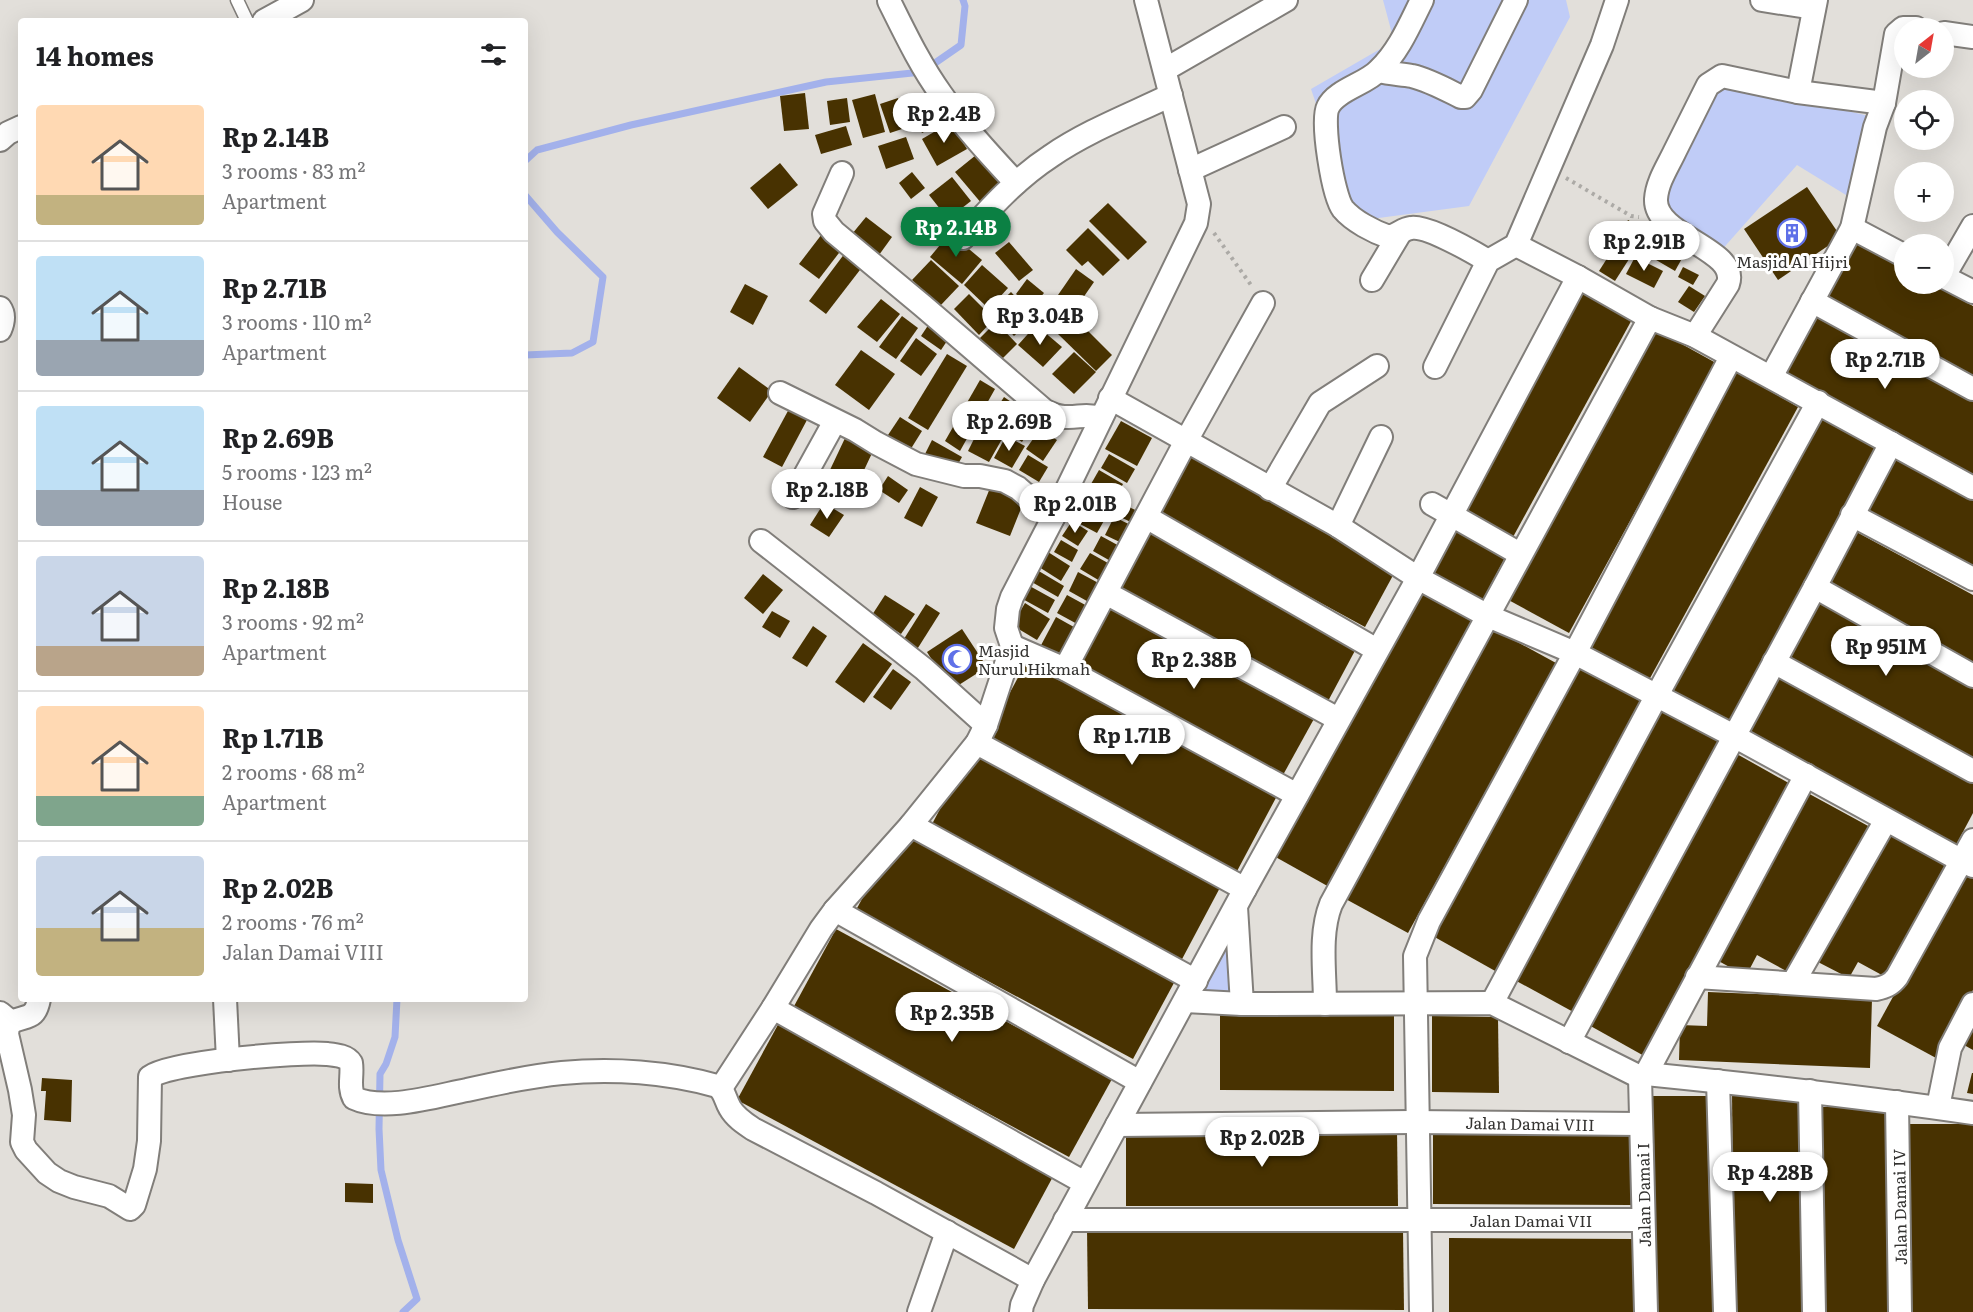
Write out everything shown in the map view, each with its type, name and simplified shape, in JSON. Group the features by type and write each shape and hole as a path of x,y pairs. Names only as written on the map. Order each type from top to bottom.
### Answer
{"street":[{"path":"269,18 302,0"},
{"path":"721,1088 821,929 835,910 911,825 981,734 1012,646 1006,628 1010,603 1199,213 1199,204 1166,69 1146,0"},
{"path":"1166,69 1286,0"},
{"path":"1422,0 1404,38 1379,71 1337,96 1328,104 1325,113 1325,128 1334,189 1343,209 1351,217 1380,234 1389,237 1409,228 1416,228 1433,233 1488,261"},
{"path":"1379,71 1412,76 1465,97 1471,90 1516,0"},
{"path":"1435,366 1488,261 1516,245 1602,45 1617,0"},
{"path":"1762,0 1815,4 1798,92"},
{"path":"889,1 916,56 941,94 976,140 1016,183"},
{"path":"1954,34 1973,37"},
{"path":"1771,377 1852,228 1875,127 1884,103 1894,46"},
{"path":"1695,336 1728,285 1729,273 1722,262 1664,220 1657,210 1656,197 1663,177 1708,85 1722,76 1798,92 1884,103"},
{"path":"963,238 1002,196 1049,157 1171,95"},
{"path":"1190,170 1284,127"},
{"path":"0,140 18,128"},
{"path":"842,173 824,214 825,221 834,232 1045,411 1059,416 1091,415 1105,408 1186,441 1338,526 1418,578 1488,616 1575,653 1657,695 1967,864"},
{"path":"1954,259 1973,226"},
{"path":"1852,228 1894,250"},
{"path":"1372,280 1400,233"},
{"path":"1516,245 1650,318 1695,336 1973,488"},
{"path":"1021,1312 1033,1280 1085,1183 1296,795 1418,578 1442,509 1578,277"},
{"path":"1954,282 1973,292"},
{"path":"1812,301 1973,389"},
{"path":"1065,669 1186,441 1263,303"},
{"path":"0,308 3,313 3,324 0,330"},
{"path":"1325,1004 1324,931 1331,904 1650,318"},
{"path":"1421,1311 1415,956 1429,921 1575,653 1731,357"},
{"path":"1270,489 1320,404 1377,366"},
{"path":"780,393 855,430 916,464 964,476 1005,480 1053,518"},
{"path":"1492,1003 1657,695 1818,402"},
{"path":"792,496 835,421"},
{"path":"1338,526 1381,436"},
{"path":"1569,1042 1891,442"},
{"path":"1442,509 1520,554"},
{"path":"1852,515 1973,579"},
{"path":"1146,517 1377,650"},
{"path":"761,541 924,669 981,734 1240,898"},
{"path":"1815,587 1973,676"},
{"path":"1106,593 1338,719"},
{"path":"1012,646 1065,669 1296,795"},
{"path":"1774,662 1973,771"},
{"path":"1643,1075 1806,775"},
{"path":"1793,984 1886,820"},
{"path":"911,825 1196,981"},
{"path":"1697,977 1876,989 1885,987 1892,983 1967,864 1973,840"},
{"path":"1240,898 1242,1004"},
{"path":"835,910 1140,1082"},
{"path":"1185,1001 1242,1004 1492,1003 1569,1042 1643,1075 1810,1091 1973,1113"},
{"path":"38,1002 33,1015 5,1018 24,1115 22,1142 26,1150 47,1173 59,1181 109,1196 130,1209 134,1205 149,1141 150,1077 182,1066 306,1054 343,1056 350,1060 351,1064 352,1095 357,1100 390,1104 421,1100 512,1081 595,1070 671,1077 712,1084 721,1088 730,1109 753,1129 1033,1280"},
{"path":"225,1002 228,1060"},
{"path":"1938,1107 1950,1048 1973,1004"},
{"path":"773,1008 1085,1183"},
{"name":"Jalan Damai I","path":"1643,1075 1641,1125 1646,1312"},
{"path":"1718,1081 1725,1312"},
{"path":"1810,1091 1814,1312"},
{"name":"Jalan Damai IV","path":"1897,1102 1900,1312"},
{"name":"Jalan Damai VIII","path":"1117,1125 1419,1122 1641,1125"},
{"name":"Jalan Damai VII","path":"1065,1220 1643,1220"},
{"path":"919,1312 947,1232"}],"lane":[{"path":"237,0 246,18"}],"path":[{"path":"1550,169 1631,216 1664,220"},
{"path":"1199,213 1263,303"}],"shaded area":[{"path":"1383,0 1566,0 1570,17 1469,206 1356,221 1311,89 1394,41"},
{"path":"1730,83 1873,117 1859,203 1797,165 1719,253 1671,217 1665,205 1667,185 1715,89"},
{"path":"1226,936 1234,993 1204,992 1208,972"}],"building":[{"path":"805,93 809,129 784,131 780,96"},
{"path":"875,94 885,132 863,138 852,100"},
{"path":"847,98 850,122 830,125 827,101"},
{"path":"898,98 908,127 890,133 880,104"},
{"path":"936,99 948,120 922,133 911,112"},
{"path":"951,122 967,149 937,166 922,139"},
{"path":"846,126 852,145 821,154 815,135"},
{"path":"906,137 914,159 886,169 878,146"},
{"path":"976,155 1003,186 982,204 955,172"},
{"path":"780,163 798,185 768,209 750,188"},
{"path":"912,172 925,188 911,199 899,183"},
{"path":"952,177 971,201 948,219 929,195"},
{"name":"Masjid Al Hijri","path":"1807,187 1841,237 1778,280 1744,229"},
{"path":"1108,203 1147,242 1128,260 1089,221"},
{"path":"866,217 892,237 879,255 852,234"},
{"path":"1628,220 1656,237 1643,258 1615,242"},
{"path":"1088,228 1120,260 1103,276 1088,261 1082,266 1066,250"},
{"path":"950,233 982,260 962,284 930,257"},
{"path":"822,234 842,249 819,279 799,264"},
{"path":"1660,240 1685,253 1675,271 1651,257"},
{"path":"1852,240 1894,263 1894,294 1951,294 1973,306 1973,381 1820,299"},
{"path":"1009,242 1033,270 1019,281 995,253"},
{"path":"1615,246 1631,256 1615,281 1599,271"},
{"path":"845,253 863,266 826,314 809,301"},
{"path":"1635,257 1663,271 1654,288 1626,274"},
{"path":"931,260 959,286 940,306 912,280"},
{"path":"982,265 1008,288 989,309 964,285"},
{"path":"1683,267 1699,275 1693,285 1678,277"},
{"path":"1076,269 1094,282 1076,308 1058,295"},
{"path":"1027,279 1044,293 1032,307 1016,294"},
{"path":"745,284 768,296 753,325 730,312"},
{"path":"1581,285 1635,314 1513,537 1461,506"},
{"path":"1689,286 1705,296 1694,312 1678,302"},
{"path":"1011,292 1034,317 1014,336 991,311"},
{"path":"969,294 994,319 979,335 954,309"},
{"path":"881,299 900,314 877,342 857,327"},
{"path":"1813,312 1973,399 1973,474 1781,371"},
{"path":"902,316 918,328 896,359 879,347"},
{"path":"1075,318 1112,355 1096,371 1058,334"},
{"path":"931,321 951,335 941,350 921,336"},
{"path":"996,322 1017,344 999,362 977,341"},
{"path":"1036,325 1062,347 1043,367 1018,345"},
{"path":"1651,327 1716,363 1569,633 1503,597"},
{"path":"916,338 937,354 921,376 900,361"},
{"path":"861,350 895,374 869,410 835,385"},
{"path":"1074,352 1096,372 1074,394 1052,374"},
{"path":"947,354 967,366 928,430 908,418"},
{"path":"739,367 772,391 750,422 717,398"},
{"path":"1733,370 1798,407 1649,680 1583,645"},
{"path":"980,380 995,389 960,451 945,441"},
{"path":"1004,397 1020,408 1005,429 990,419"},
{"path":"789,409 807,420 782,467 763,457"},
{"path":"1813,412 1879,449 1729,723 1663,687"},
{"path":"1020,414 1034,423 1022,442 1007,432"},
{"path":"900,417 922,431 907,455 884,441"},
{"path":"1121,421 1152,438 1137,466 1105,449"},
{"path":"980,427 1002,439 989,462 968,451"},
{"path":"1040,429 1057,440 1043,461 1026,449"},
{"path":"846,436 874,449 857,485 829,472"},
{"path":"1006,436 1025,446 1012,468 994,458"},
{"path":"932,440 962,457 953,473 924,456"},
{"path":"1896,453 1973,494 1973,570 1864,511"},
{"path":"1109,454 1135,469 1127,483 1101,468"},
{"path":"1028,455 1048,467 1039,482 1019,470"},
{"path":"1190,456 1397,568 1365,627 1158,514"},
{"path":"1099,470 1123,484 1115,498 1091,484"},
{"path":"888,476 908,490 899,503 879,490"},
{"path":"920,487 938,497 922,527 904,518"},
{"path":"990,488 1024,501 1010,536 976,523"},
{"path":"1073,501 1105,519 1097,533 1065,516"},
{"path":"824,503 844,515 829,537 810,525"},
{"path":"1120,503 1142,513 1137,525 1114,514"},
{"path":"1114,517 1135,527 1126,545 1105,535"},
{"path":"1072,521 1088,531 1078,546 1062,536"},
{"path":"1455,524 1507,554 1480,605 1426,575"},
{"path":"1145,529 1358,645 1327,703 1113,588"},
{"path":"1851,529 1973,595 1973,670 1820,587"},
{"path":"1101,536 1123,548 1114,563 1093,551"},
{"path":"1061,540 1078,550 1072,562 1054,552"},
{"path":"1048,552 1070,566 1061,581 1039,567"},
{"path":"1090,553 1115,567 1105,584 1080,569"},
{"path":"1037,570 1064,586 1058,597 1030,581"},
{"path":"1078,572 1104,586 1094,605 1069,591"},
{"path":"763,574 783,590 763,614 744,598"},
{"path":"1026,584 1055,600 1048,613 1019,597"},
{"path":"1420,585 1478,618 1331,888 1272,855"},
{"path":"885,595 915,614 901,634 872,615"},
{"path":"1067,595 1089,607 1079,625 1057,613"},
{"path":"1815,600 1973,685 1973,761 1784,658"},
{"path":"1025,603 1050,619 1037,640 1012,625"},
{"path":"926,604 940,613 916,651 902,642"},
{"path":"1106,604 1315,717 1283,775 1074,662"},
{"path":"772,611 790,621 780,638 762,627"},
{"path":"1056,617 1081,631 1064,662 1039,649"},
{"path":"813,626 827,636 807,667 792,658"},
{"path":"1490,627 1556,663 1408,933 1342,897"},
{"name":"Masjid Nurul Hikmah","path":"962,629 987,667 951,690 927,652"},
{"path":"863,643 892,664 864,703 835,682"},
{"path":"1028,659 1278,794 1236,873 986,737"},
{"path":"1579,665 1645,701 1497,972 1431,935"},
{"path":"893,669 911,682 891,710 873,697"},
{"path":"1773,673 1973,781 1973,813 1955,847 1742,732"},
{"path":"1659,708 1724,744 1577,1014 1511,978"},
{"path":"973,747 1223,882 1181,961 931,826"},
{"path":"1735,753 1794,786 1646,1057 1587,1024"},
{"path":"1804,791 1870,827 1790,973 1757,955 1746,976 1713,958"},
{"path":"899,831 1175,981 1133,1059 856,910"},
{"path":"1886,833 1952,869 1891,980 1858,962 1849,978 1816,961"},
{"path":"1964,867 1973,872 1973,990 1936,1058 1877,1026"},
{"path":"836,929 1112,1079 1069,1157 793,1008"},
{"path":"1708,992 1872,999 1870,1068 1679,1060 1680,1025 1707,1026"},
{"path":"1220,1014 1394,1015 1394,1091 1220,1090"},
{"path":"1432,1016 1498,1017 1499,1093 1432,1092"},
{"path":"780,1021 1056,1171 1014,1249 737,1100"},
{"path":"1973,1030 1973,1050 1964,1045"},
{"path":"1973,1073 1973,1094 1967,1093"},
{"path":"42,1078 72,1080 71,1122 44,1120 46,1091 41,1091"},
{"path":"1732,1092 1805,1096 1808,1312 1734,1312"},
{"path":"1650,1096 1717,1096 1720,1312 1652,1312"},
{"path":"1819,1107 1891,1107 1894,1312 1821,1312"},
{"path":"1909,1124 1973,1124 1973,1312 1911,1312"},
{"path":"1433,1128 1631,1129 1631,1205 1433,1204"},
{"path":"1126,1130 1397,1130 1398,1206 1126,1206"},
{"path":"345,1183 373,1184 373,1203 345,1202"},
{"path":"1087,1228 1403,1229 1404,1310 1088,1309"},
{"path":"1449,1238 1635,1239 1635,1312 1449,1312"}],"waterway":[{"path":"528,158 537,150 631,125 826,82 922,72 961,45 965,6 963,0"},
{"path":"528,198 557,232 603,277 593,342 572,353 528,355"},
{"path":"397,1002 395,1037 386,1064 380,1074 379,1129 381,1170 398,1240 417,1299 403,1312"}],"place":[{"name":"Masjid Al Hijri","path":"1792,233"},
{"name":"Masjid Nurul Hikmah","path":"957,659"}]}
